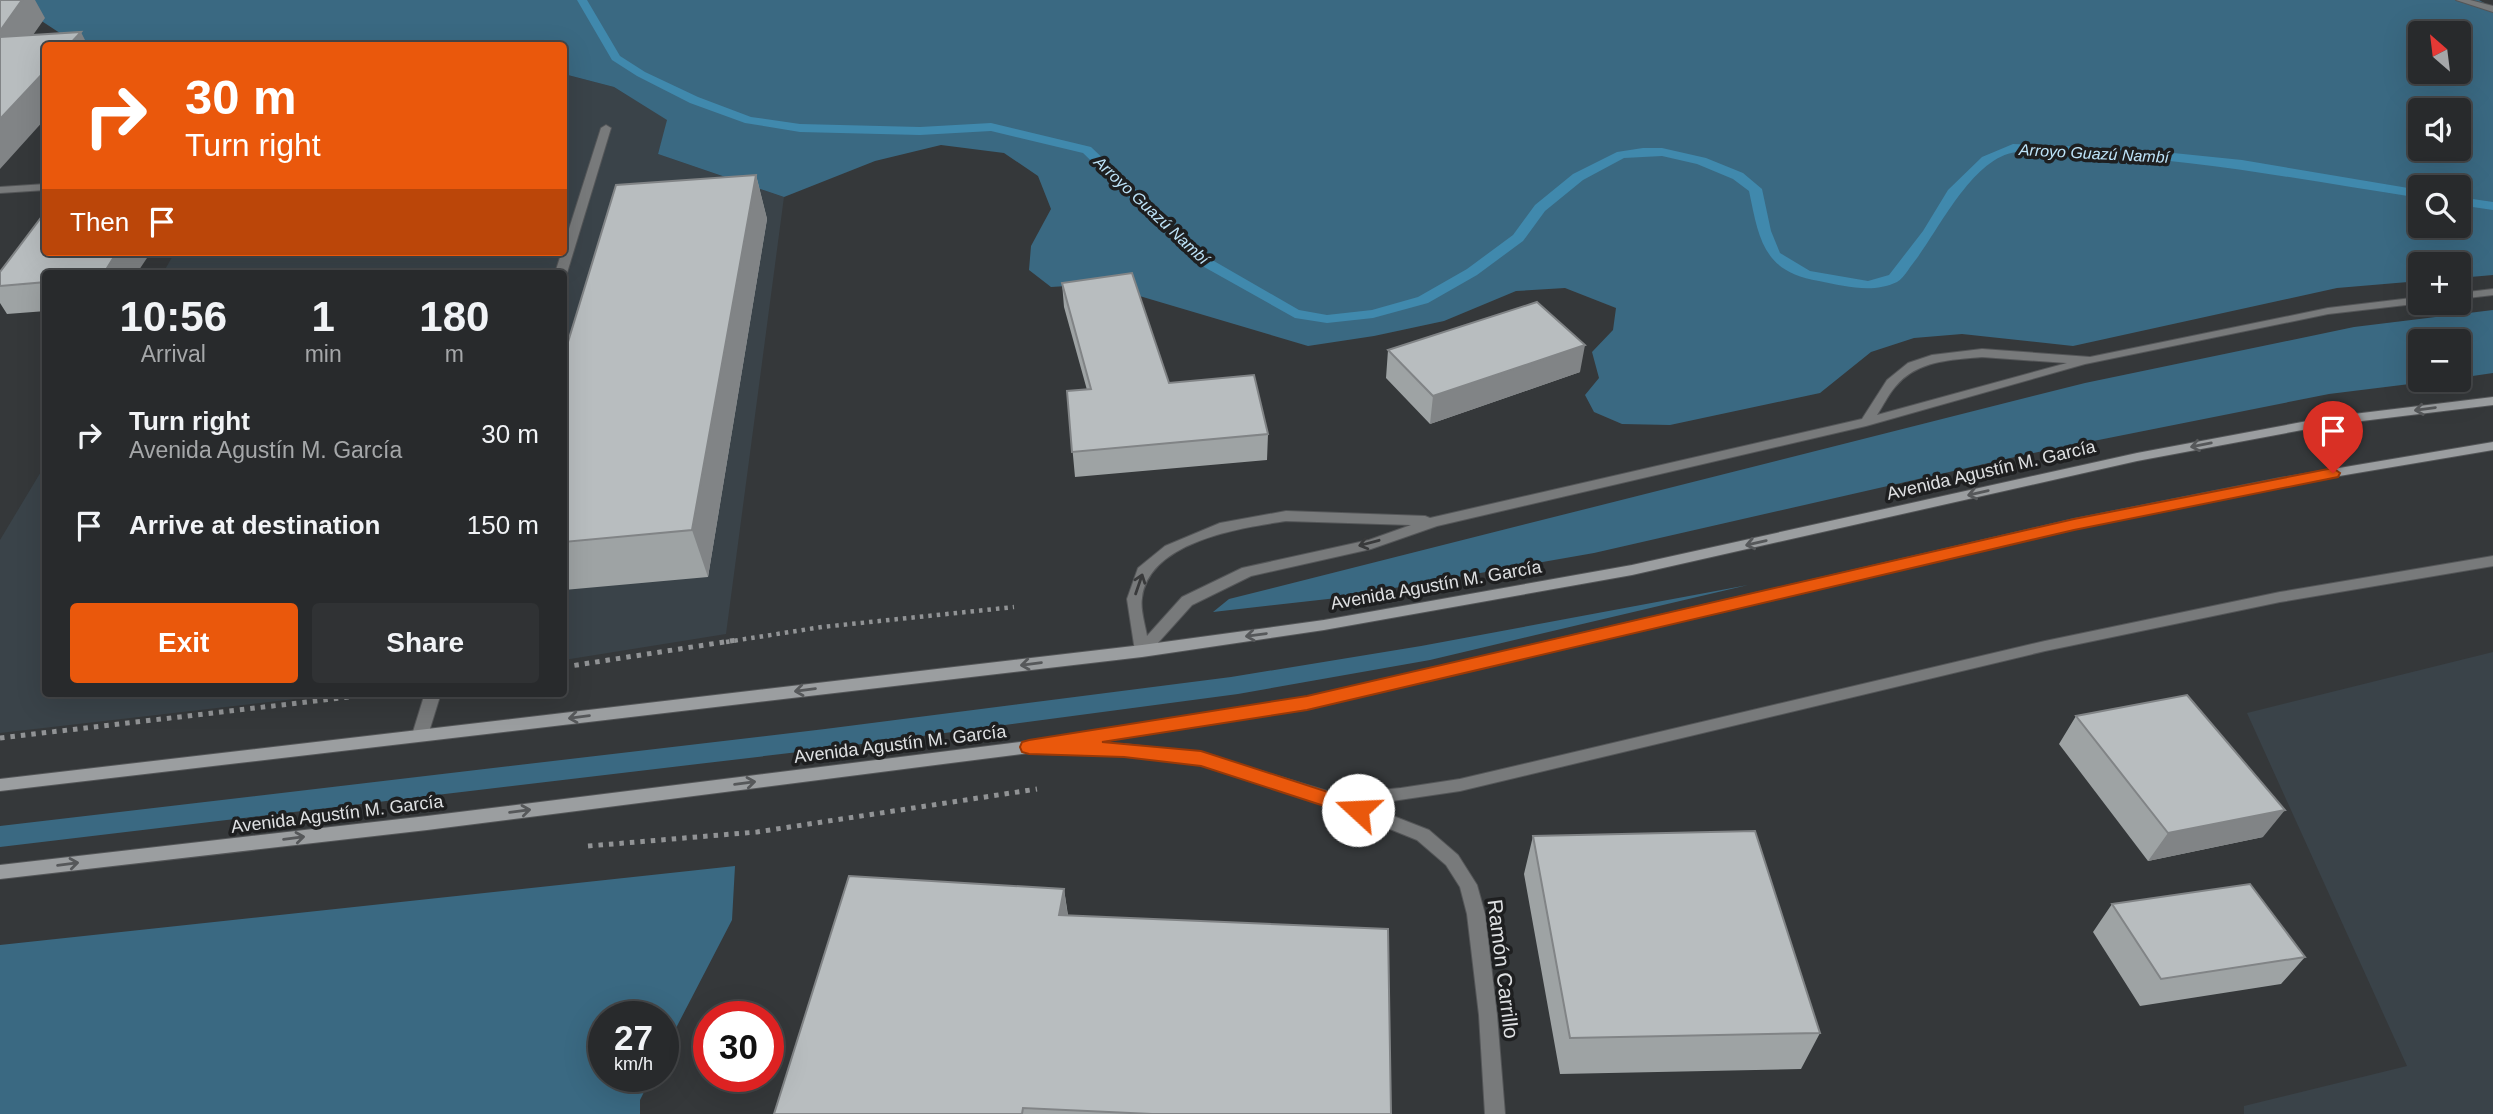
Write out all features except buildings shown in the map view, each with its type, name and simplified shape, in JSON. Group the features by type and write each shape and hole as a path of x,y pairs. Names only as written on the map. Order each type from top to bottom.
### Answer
{"main road":[{"name":"Avenida Agustín M. García","path":"0,785 1142,651 1324,625 1632,570 2137,457 2329,421 2493,401"},
{"name":"Avenida Agustín M. García","path":"0,872 427,823 1029,747 1307,703 2074,524 2280,482 2493,446"}],"street":[{"path":"2460,0 2493,9"},
{"path":"567,254 606,128"},
{"path":"0,190 42,187"},
{"path":"2471,295 2493,292"},
{"path":"1142,651 1187,601 1247,572 1371,544 1434,522 1866,422 2091,360 2328,311 2408,301"},
{"path":"1866,422 1891,383 1912,366 1932,359 1982,353 2091,360"},
{"path":"1142,651 1134,599 1143,572 1170,549 1225,526 1286,516 1434,522"},
{"path":"1337,801 1460,785 2045,646 2280,597 2493,561"},
{"path":"420,736 432,697"},
{"name":"Ramón Carrillo","path":"1029,747 1124,750 1201,759 1337,801 1423,835 1452,860 1468,885 1476,914 1488,1015 1495,1114"}],"path":[{"path":"567,667 822,627 1014,607"},
{"path":"0,738 349,697"},
{"path":"583,846 676,840 876,815 1040,788"}],"shaded area":[{"path":"0,0 2479,0 2493,8 2493,275 2471,277 2471,252 2408,252 2408,282 2337,288 2073,346 1962,334 1914,338 1871,352 1820,393 1670,425 1622,424 1594,412 1585,395 1599,378 1592,352 1613,330 1616,308 1565,288 1516,291 1444,321 1308,346 1099,284 1051,287 1029,270 1031,246 1051,209 1038,176 1004,153 941,145 875,161 784,197 658,154 667,120 614,87 567,75 567,42 73,42 31,14"},
{"path":"567,75 614,87 668,120 658,154 784,197 726,634 567,660 567,270 165,270 173,256 567,256"},
{"path":"2493,310 2493,373 2471,376 2471,329 2408,329 2408,384 2329,394 2028,454 1594,553 1337,598 1213,612 1229,599 2085,383 2354,327 2471,315 2471,313"},
{"path":"42,470 42,697 312,697 0,733 0,540"},
{"path":"1748,585 1430,660 1238,694 824,749 0,847 0,826 825,729 1231,677 1421,646"},
{"path":"2493,652 2493,1114 2244,1114 2244,1106 2407,1066 2247,713"},
{"path":"735,866 732,920 679,1022 679,1001 588,1001 588,1092 644,1092 640,1100 640,1114 0,1114 0,945"}],"waterway":[{"name":"Arroyo Guazú Nambí","path":"582,0 616,58 641,74 694,100 749,120 800,128 920,131 991,127 1087,150 1202,260 1295,314 1327,319 1373,314 1423,300 1472,272 1518,238 1540,208 1578,177 1621,155 1643,152 1662,152 1701,161 1738,176 1755,189 1764,231 1774,255 1806,275 1868,285 1894,278 1929,233 1953,193 1987,160 2013,148 2134,153 2242,164 2408,192"},
{"name":"Arroyo Guazú Nambí","path":"2471,203 2493,206"}],"route":[{"path":"1358,810 1201,759 1124,750 1029,747 1307,703 1758,600 2074,524 2333,473"}]}
